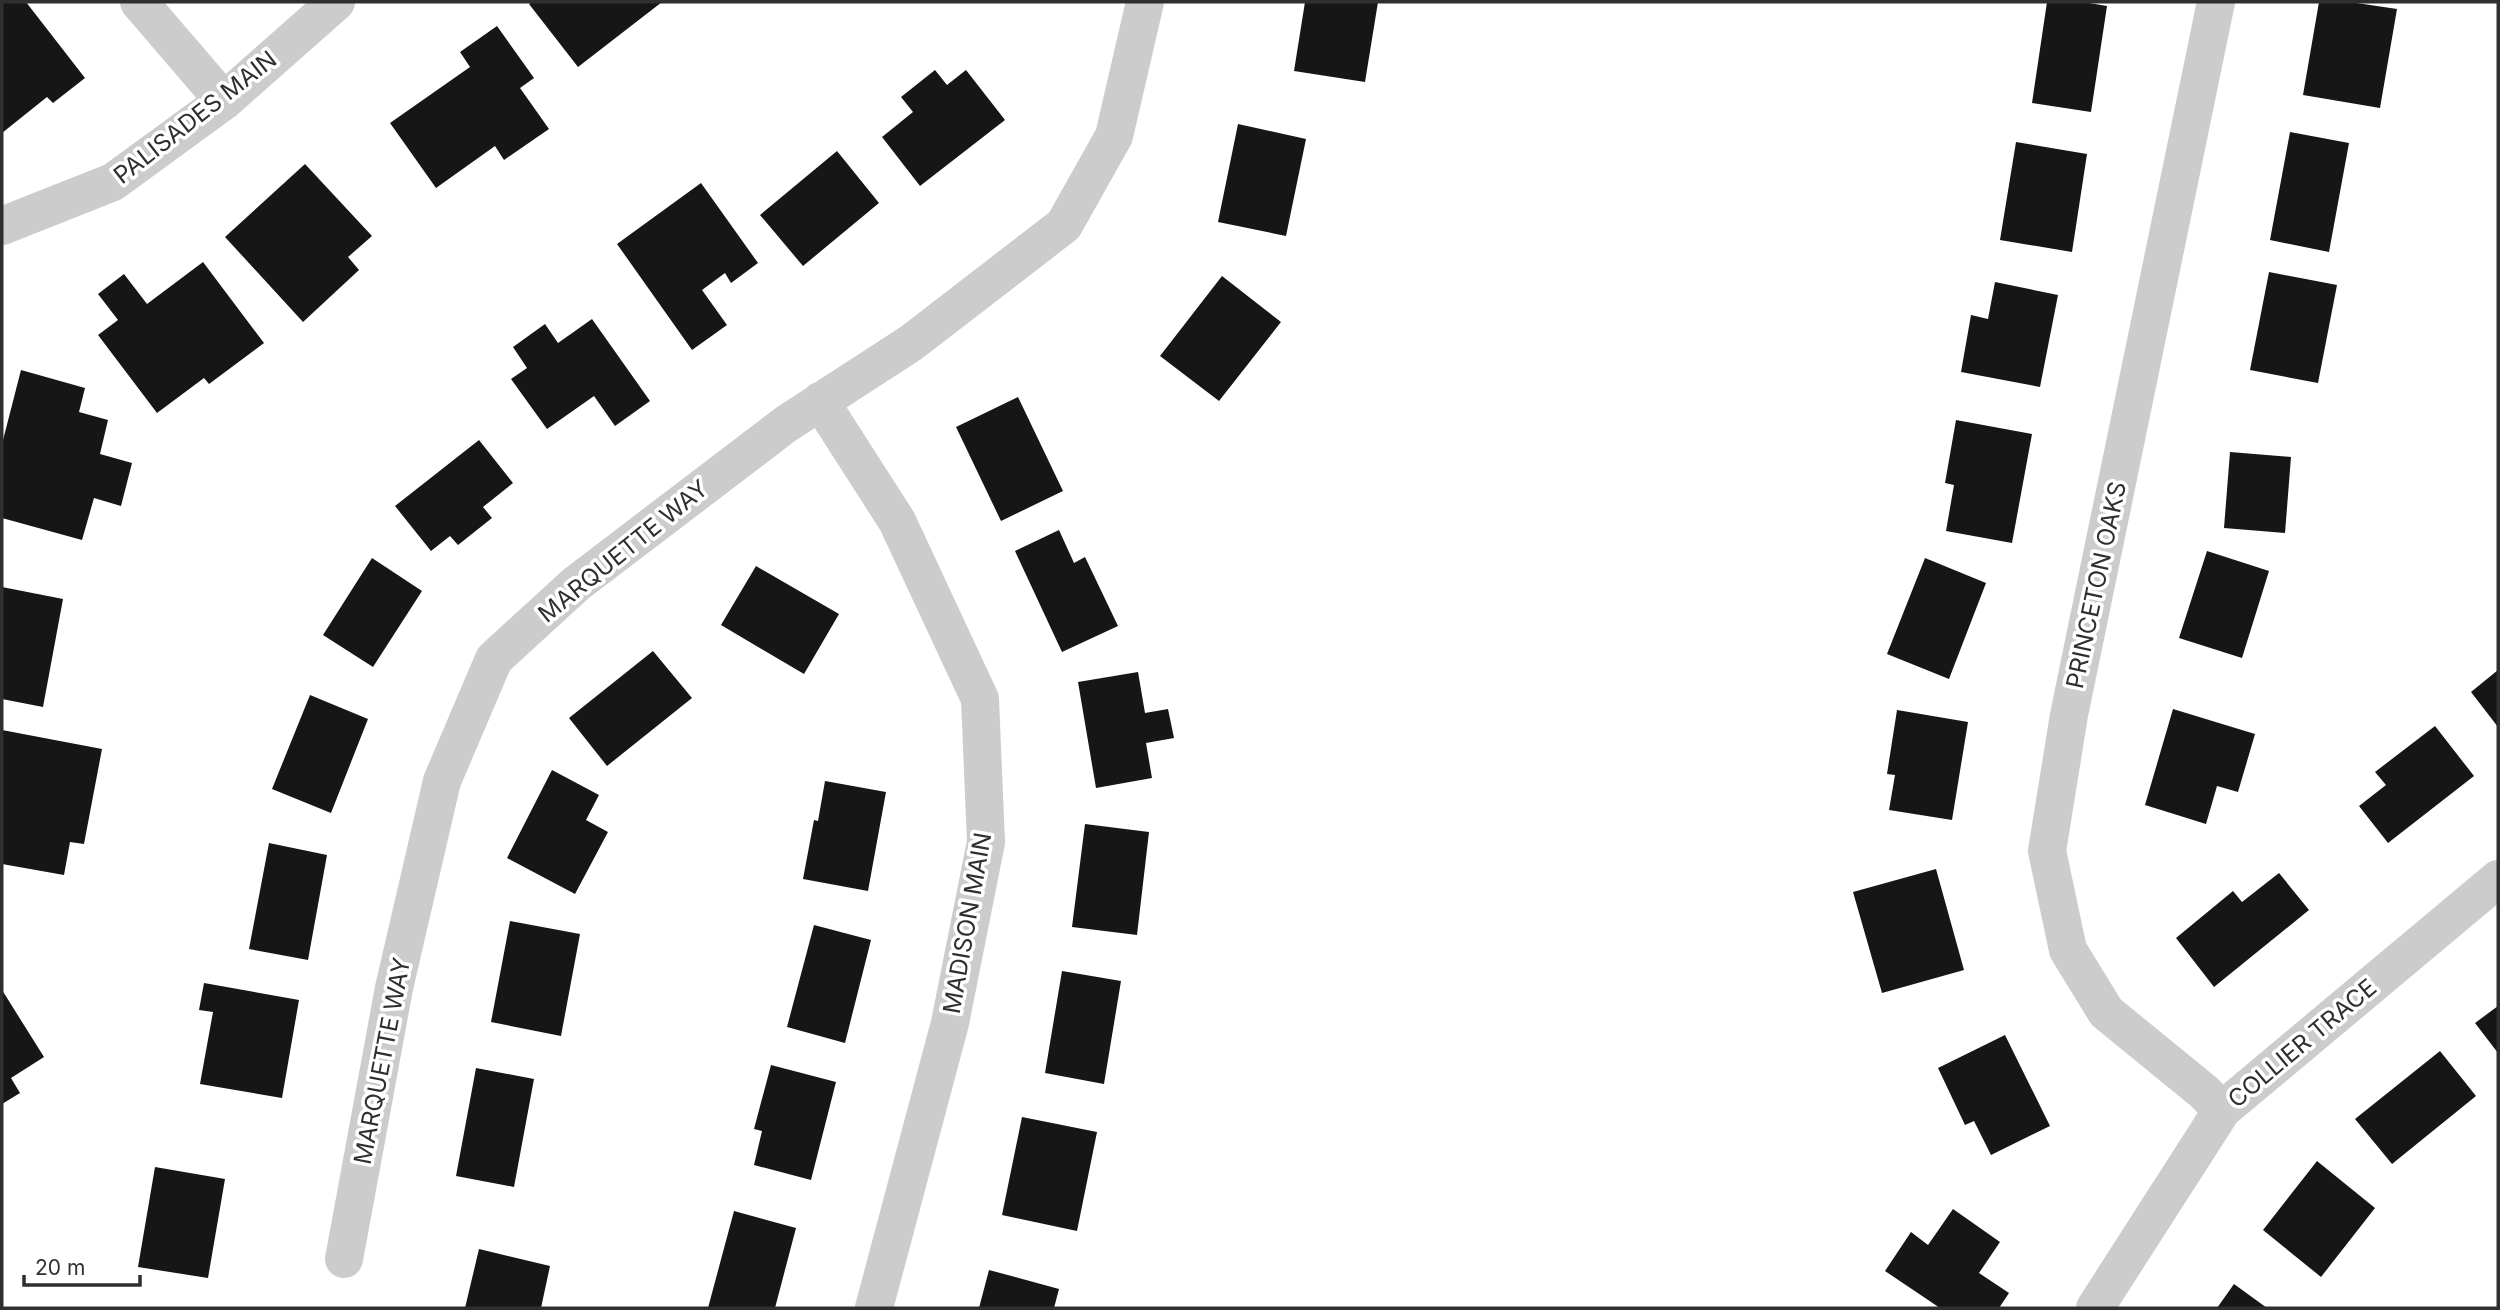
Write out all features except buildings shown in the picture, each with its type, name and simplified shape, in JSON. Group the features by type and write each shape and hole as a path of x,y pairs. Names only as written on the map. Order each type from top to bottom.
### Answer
{"street":[{"path":"139,2 224,101"},
{"name":"PALISADES MAIN","path":"2,226 113,182 224,101 336,2"},
{"name":"MARQUETTE WAY","path":"344,1259 394,988 442,781 494,659 576,584 820,401 911,343 1064,225 1114,136 1145,2"},
{"name":"PRINCETON OAKS","path":"2216,2 2069,715 2047,851 2068,950 2106,1012 2204,1092 2222,1110"},
{"name":"MADISON MAIN","path":"820,401 897,521 980,699 986,842 950,1023 874,1308"},
{"name":"COLLIER TRACE","path":"2095,1308 2222,1110 2498,879"}]}
